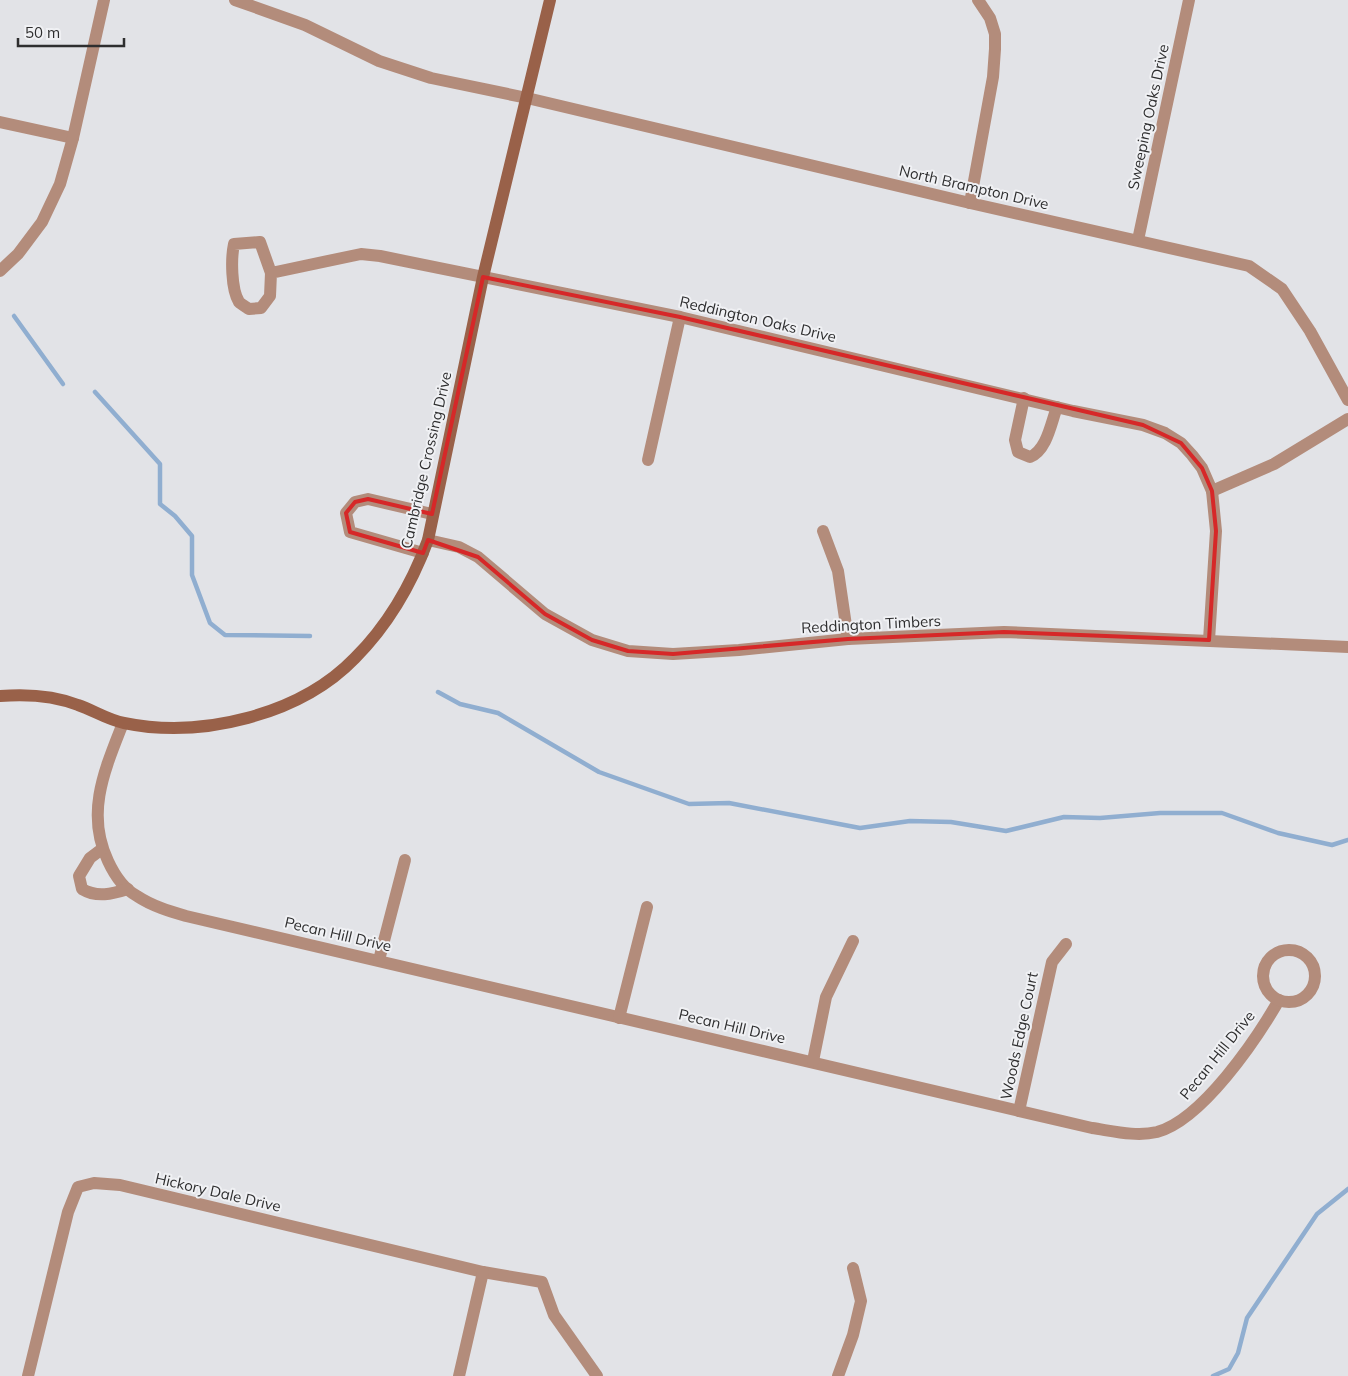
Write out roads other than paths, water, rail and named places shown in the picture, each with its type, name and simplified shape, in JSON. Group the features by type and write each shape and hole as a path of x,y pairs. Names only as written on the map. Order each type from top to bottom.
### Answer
{"street":[{"path":"0,271 18,254 42,222 60,184 104,0"},
{"name":"North Brampton Drive","path":"235,0 305,25 387,64 431,78 527,98 970,203 1250,266 1282,289 1296,308 1348,400"},
{"name":"Cambridge Crossing Drive","path":"0,696 23,694 76,704 123,723 191,729 221,725 277,709 332,678 355,658 387,618 408,587 428,540 483,277 550,0"},
{"path":"970,203 993,77 995,50 995,34 990,18 978,0"},
{"name":"Sweeping Oaks Drive","path":"1138,240 1190,0"},
{"path":"0,122 72,138"},
{"path":"260,242 271,273 270,296 261,308 249,309 239,302 231,261 234,244 260,242"},
{"name":"Reddington Oaks Drive","path":"271,273 361,254 680,317 1143,426 1165,433 1181,443 1192,455 1202,468 1212,491 1216,531 1208,640"},
{"path":"648,460 680,317"},
{"path":"1024,398 1015,440 1018,452 1030,457 1037,454 1042,448 1058,407"},
{"path":"1212,491 1274,464 1348,420"},
{"path":"423,553 350,532 346,513 355,502 368,499 432,514"},
{"path":"823,531 838,571 848,639"},
{"name":"Reddington Timbers","path":"428,540 459,547 478,556 545,614 592,640 628,651 682,654 848,639 1004,632 1348,647"},
{"name":"Pecan Hill Drive","path":"123,723 100,788 96,811 102,849 113,873 135,896 186,916 1092,1128 1135,1134 1158,1131 1188,1116 1211,1094 1265,1025 1279,1000"},
{"path":"102,849 90,858 79,876 82,889 93,895 116,893 128,889"},
{"path":"379,960 405,860"},
{"path":"619,1018 647,906"},
{"path":"812,1061 826,997 853,941"},
{"name":"Woods Edge Court","path":"1019,1111 1052,962 1066,944"},
{"path":"1282,950 1299,951 1312,962 1316,979 1314,987 1302,1000 1293,1002 1279,1000 1265,986 1264,968 1268,960 1282,950"},
{"name":"Hickory Dale Drive","path":"28,1376 68,1212 78,1187 94,1183 120,1185 483,1272 542,1282 554,1316 597,1376"},
{"path":"838,1376 853,1335 862,1300 853,1268"},
{"path":"459,1376 483,1272"}],"waterway":[{"path":"14,316 63,384"},
{"path":"95,392 160,464 160,504 175,516 192,536 192,575 210,623 225,635 310,636"},
{"path":"438,692 460,704 498,713 599,772 689,804 729,803 860,828 910,821 951,822 1006,831 1064,817 1100,818 1160,813 1222,813 1278,833 1332,845 1348,840"},
{"path":"1213,1376 1229,1369 1238,1353 1247,1318 1317,1214 1348,1189"}]}
